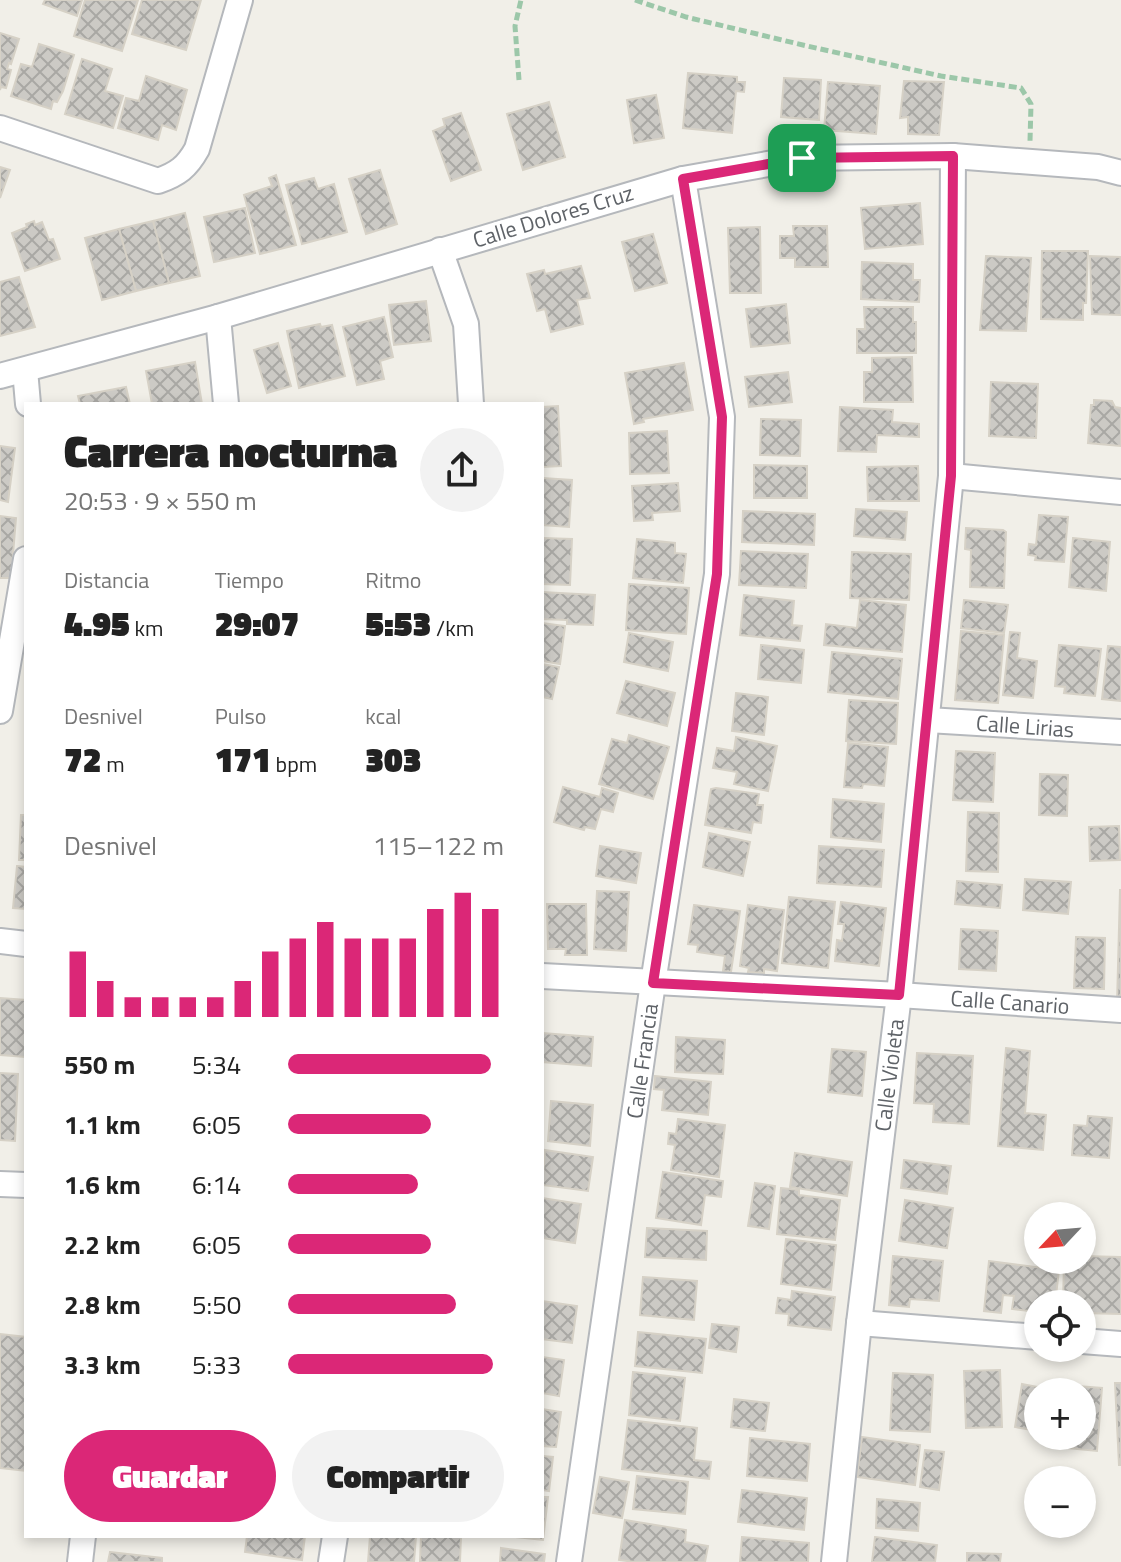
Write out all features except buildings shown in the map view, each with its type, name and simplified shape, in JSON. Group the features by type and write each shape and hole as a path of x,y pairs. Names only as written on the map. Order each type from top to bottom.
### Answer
{"street":[{"path":"0,128 158,181 177,174 197,149 240,0"},
{"name":"Calle Dolores Cruz","path":"0,376 218,317 683,179 802,158 953,156 1098,167 1121,173"},
{"name":"Calle Violeta","path":"834,1562 899,995 951,476 953,156"},
{"name":"Calle Francia","path":"569,1562 653,983 717,574 722,417 683,179"},
{"path":"440,250 466,324 471,402"},
{"path":"218,317 226,402"},
{"path":"25,370 28,402"},
{"path":"951,476 1121,492"},
{"path":"0,710 24,571"},
{"name":"Calle Lirias","path":"928,720 1121,732"},
{"path":"0,941 24,944"},
{"name":"Calle Canario","path":"544,976 1121,1010"},
{"path":"0,1184 24,1185"},
{"path":"859,1323 1024,1336"},
{"path":"1096,1342 1121,1344"},
{"path":"80,1562 83,1538"},
{"path":"331,1562 335,1538"}],"path":[{"path":"519,80 515,26 521,0"},
{"path":"635,0 686,17 807,46 941,76 1021,88 1031,104 1030,162"}],"route":[{"path":"953,156 951,476 899,995 653,983 717,574 722,417 683,179 802,158 953,156"}]}
